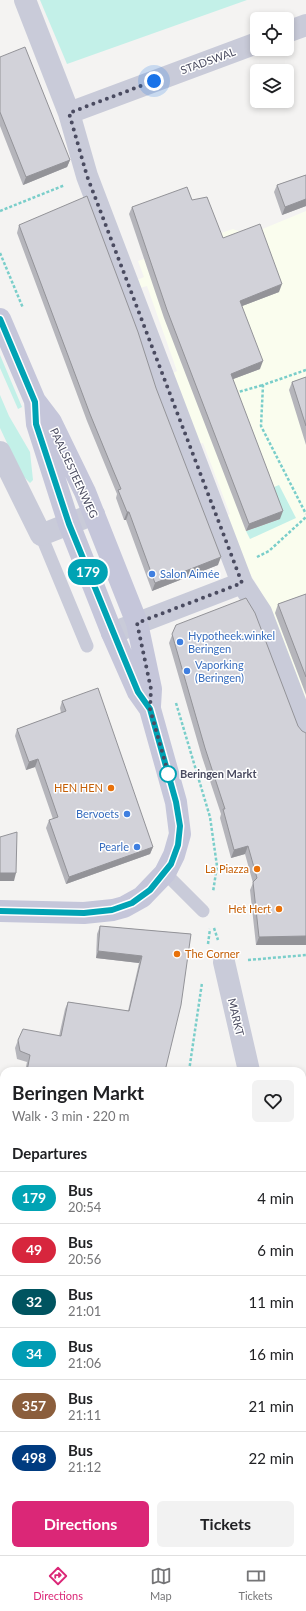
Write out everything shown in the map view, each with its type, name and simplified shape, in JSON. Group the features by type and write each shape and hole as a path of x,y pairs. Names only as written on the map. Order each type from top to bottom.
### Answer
{"street":[{"path":"24,0 69,113 87,176 242,583 261,612 306,730"},
{"path":"294,29 306,25"},
{"name":"STADSWAL","path":"69,113 250,46"},
{"name":"PAALSESTEENWEG","path":"0,319 35,402 51,422 86,492 137,623 151,689 150,709 179,816 180,834 178,845 171,864 165,873 142,897 112,910 84,913 0,911"},
{"name":"PAALSESTEENWEG","path":"35,402 36,424 69,524 112,632 138,692 150,709"},
{"path":"0,452 41,535 94,514"},
{"path":"112,632 242,583"},
{"name":"MARKT","path":"216,956 248,1067"}],"lane":[{"path":"41,535 87,646"},
{"path":"165,873 203,911"}],"path":[{"path":"0,210 87,176"},
{"path":"233,394 306,370"},
{"path":"262,555 269,551 306,516 261,426 263,385"},
{"path":"210,927 216,956 306,955"},
{"path":"190,1067 203,980"}],"shaded area":[{"path":"40,0 247,0 67,64"},
{"path":"306,211 306,705 259,588 241,559 224,517 230,514 203,443 196,445 170,374 177,371 147,286 140,288 137,280 144,277 138,261 233,229 248,235"},
{"path":"0,355 22,407 18,409 0,368"},
{"path":"0,395 9,416 30,452 33,480 30,483 22,475 0,428"},
{"path":"279,485 296,518 250,539 246,531 280,519 269,489"}],"building":[{"path":"25,47 70,160 26,177 0,112 0,57"},
{"path":"306,175 306,199 285,207 277,185"},
{"path":"187,187 192,200 207,197 223,238 260,224 282,284 240,301 263,361 231,374 283,511 249,524 167,310 132,207"},
{"path":"87,196 138,332 156,388 221,557 155,583 129,512 127,512 118,490 121,489 90,414 19,225"},
{"path":"306,377 306,426 292,382"},
{"path":"306,594 306,677 278,604"},
{"path":"246,598 255,613 298,726 306,733 306,936 259,937 253,882 257,878 248,846 234,850 223,809 225,809 205,748 172,634 176,625"},
{"path":"98,688 153,847 69,877 49,820 58,817 38,759 29,762 17,729 66,711 62,701"},
{"path":"17,832 16,873 0,873 0,837"},
{"path":"100,926 191,934 181,1005 166,1067 28,1067 30,1055 20,1051 18,1040 23,1029 61,1036 68,1002 129,1011 142,956 98,951"}],"bus line":[{"name":"179","path":"0,319 35,402 36,424 69,524 112,632 138,692 150,709 176,802 180,826 178,845 171,864 165,873 142,897 124,907 84,913 0,911"}],"place":[{"name":"Salon Aimée","path":"152,574"},
{"name":"Hypotheek.winkel Beringen","path":"180,642"},
{"name":"Vaporking (Beringen)","path":"187,671"},
{"name":"Beringen Markt","path":"168,774"},
{"name":"HEN HEN","path":"111,788"},
{"name":"Bervoets","path":"127,814"},
{"name":"Pearle","path":"137,847"},
{"name":"La Piazza","path":"257,869"},
{"name":"Het Hert","path":"279,909"},
{"name":"The Corner","path":"177,954"}],"route":[{"path":"154,81 69,113 87,176 179,414 242,583 137,623 151,689 150,709 169,776 168,774"}]}
